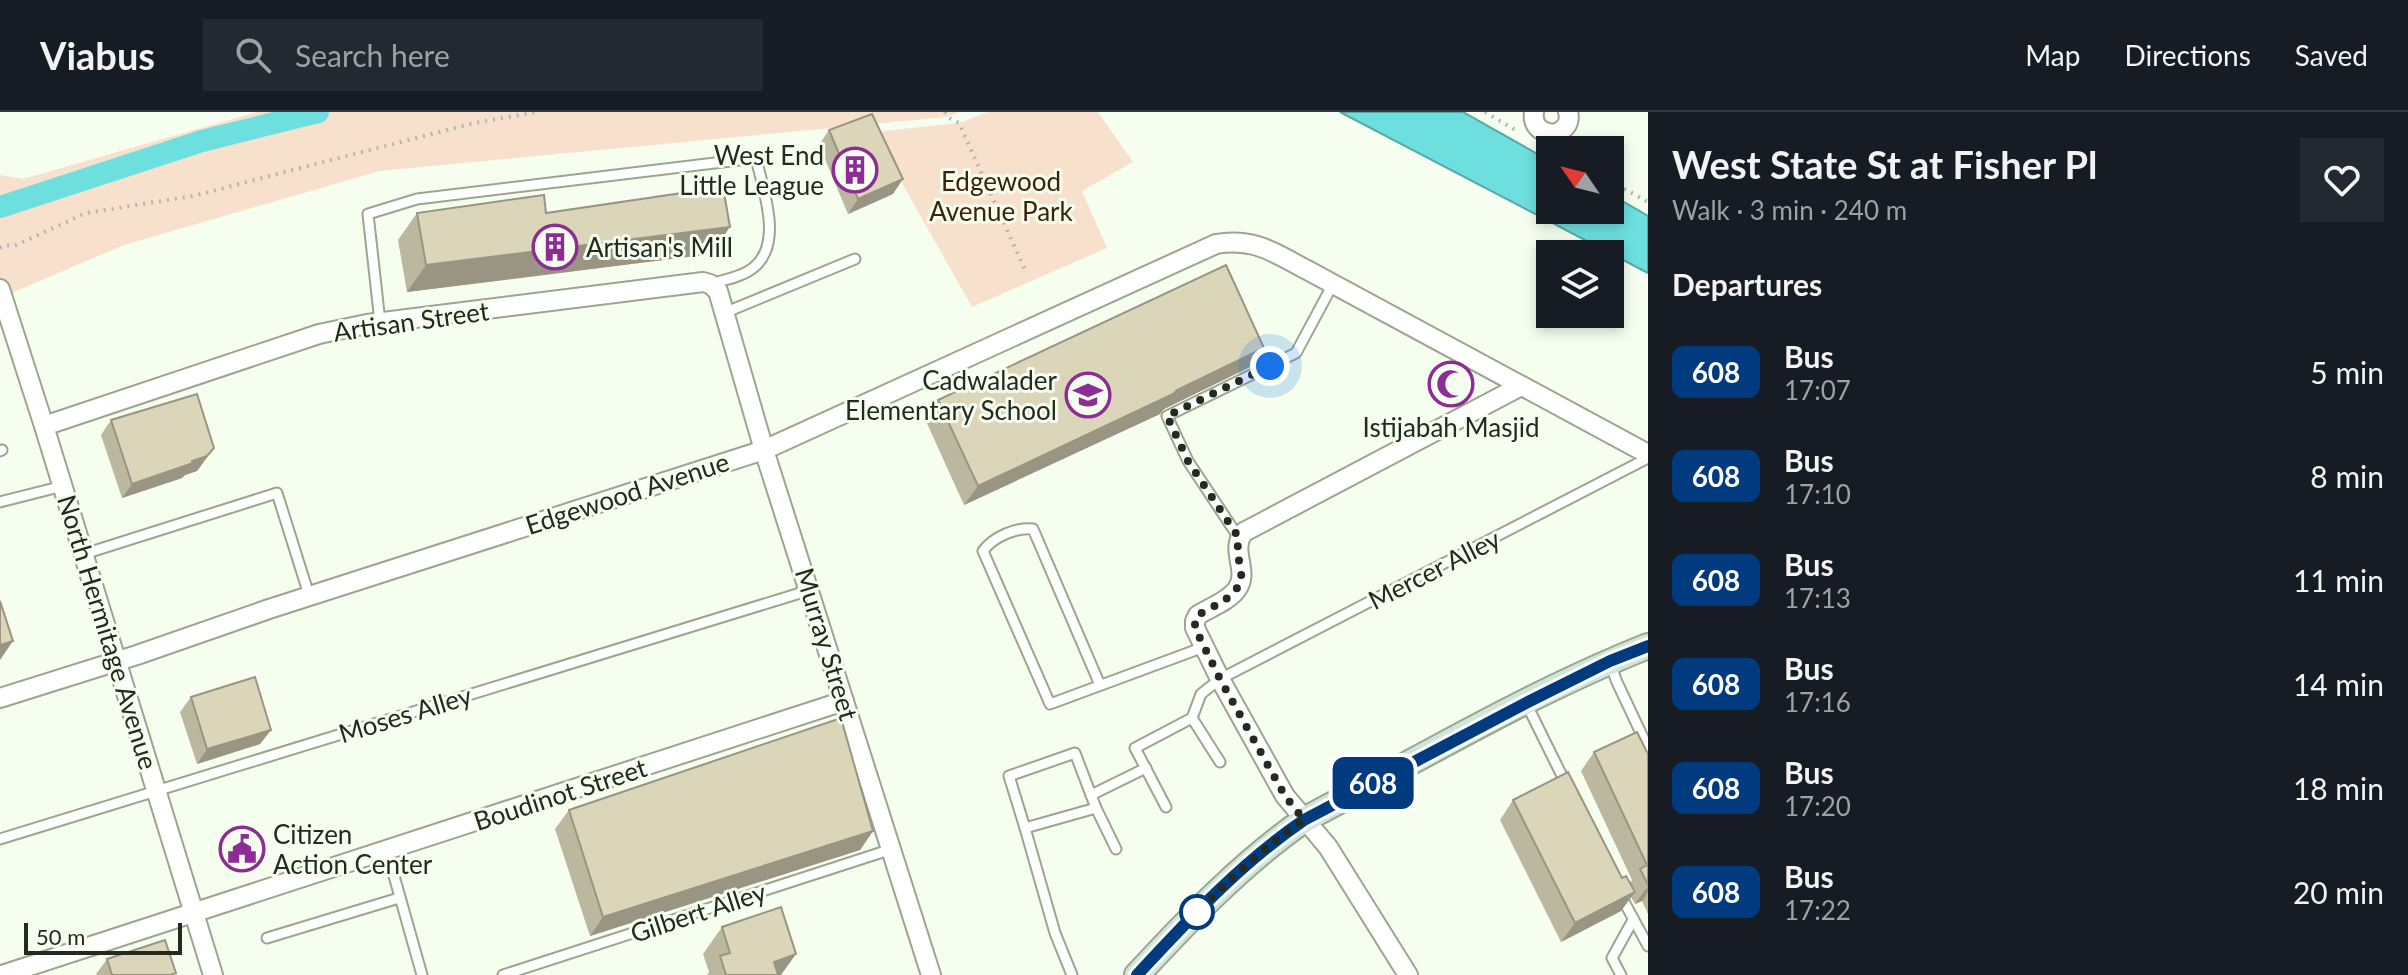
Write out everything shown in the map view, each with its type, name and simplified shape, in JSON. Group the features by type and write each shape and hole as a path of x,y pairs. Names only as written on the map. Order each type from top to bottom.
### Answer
{"street":[{"path":"1534,112 1534,123 1541,131 1554,134 1566,127 1568,112"},
{"name":"Edgewood Avenue","path":"0,698 309,595 764,450 1216,244 1235,240 1255,244 1333,284"},
{"name":"Artisan Street","path":"44,426 319,334 380,322 505,308 614,291 703,282 710,284"},
{"path":"710,284 718,291 724,313"},
{"path":"1333,284 1648,456"},
{"name":"North Hermitage Avenue","path":"0,289 213,975"},
{"name":"Murray Street","path":"724,313 764,450 931,975"},
{"path":"1408,975 1328,847 1285,796 1220,679 1195,628 1195,621 1198,615 1238,589 1242,577 1237,547 1244,532 1521,386"},
{"path":"1137,975 1238,871 1270,843 1304,820 1526,703 1610,661 1648,646"},
{"name":"Boudinot Street","path":"2,975 844,701"}],"lane":[{"path":"380,322 368,214 417,199 756,158 770,234 765,252 752,269 710,284"},
{"path":"724,313 855,259"},
{"path":"1239,538 1188,461 1167,416 1296,353 1333,284"},
{"name":"Mercer Alley","path":"1220,679 1648,456"},
{"path":"0,502 63,486"},
{"path":"84,554 277,493 309,595"},
{"path":"1100,685 1033,529 1020,528 988,544 983,551 1050,704 1204,647"},
{"name":"Moses Alley","path":"0,839 810,590"},
{"path":"1610,661 1648,748"},
{"path":"1166,807 1135,748 1192,718 1201,694 1220,679"},
{"path":"1526,703 1569,790"},
{"path":"1192,718 1220,762"},
{"path":"1072,975 1055,933 1009,776 1075,753 1116,849"},
{"path":"1091,795 1146,768"},
{"path":"1025,828 1096,808"},
{"name":"Gilbert Alley","path":"503,975 892,849"},
{"path":"387,851 422,975"},
{"path":"1614,882 1648,946"},
{"path":"267,938 399,898"},
{"path":"1621,975 1612,958 1633,920"}],"path":[{"path":"0,248 14,246 86,213 193,196 474,123 537,112"},
{"path":"945,112 947,117 959,123 1025,270"},
{"path":"1624,189 1648,202"}],"green space":[{"path":"257,112 960,112 947,117 380,171 124,245 0,298 0,175 23,179"},
{"name":"Edgewood Avenue Park","path":"988,112 1098,112 1133,162 1082,191 1107,248 972,307 873,132 959,123"}],"water":[{"path":"1340,112 1463,112 1536,153 1536,214"},
{"path":"1624,202 1648,216 1648,273 1624,260 1624,240 1585,240 1554,224 1624,224"}],"building":[{"path":"872,114 903,179 858,199 829,130"},
{"path":"723,187 730,227 426,265 417,213 544,195 546,213"},
{"name":"Cadwalader Elementary School","path":"1226,265 1264,348 978,486 938,400"},
{"path":"197,394 214,448 207,456 193,463 132,484 111,420"},
{"path":"0,601 13,641 0,645"},
{"path":"255,677 271,730 207,749 191,697"},
{"path":"841,718 873,831 603,917 569,810"},
{"path":"1637,732 1648,754 1648,885 1640,869 1647,865 1594,752"},
{"path":"1568,772 1622,878 1626,876 1635,892 1575,923 1513,800"},
{"path":"781,907 796,954 774,962 778,975 726,975 720,956 730,953 722,927"},
{"path":"165,940 176,973 112,975 107,959"}],"waterway":[{"path":"0,207 202,141 318,112"}],"bus line":[{"name":"608","path":"1137,975 1238,871 1270,843 1304,820 1526,703 1610,661 1648,646"}],"place":[{"name":"West End Little League","path":"855,170"},
{"name":"Artisan's Mill","path":"555,247"},
{"name":"Istijabah Masjid","path":"1451,384"},
{"name":"Cadwalader Elementary School","path":"1088,395"},
{"name":"Citizen Action Center","path":"242,849"}],"route":[{"path":"1197,912 1189,920 1270,843 1304,820 1285,796 1195,628 1198,615 1238,589 1242,577 1237,547 1239,538 1188,461 1167,416 1270,366"}]}
